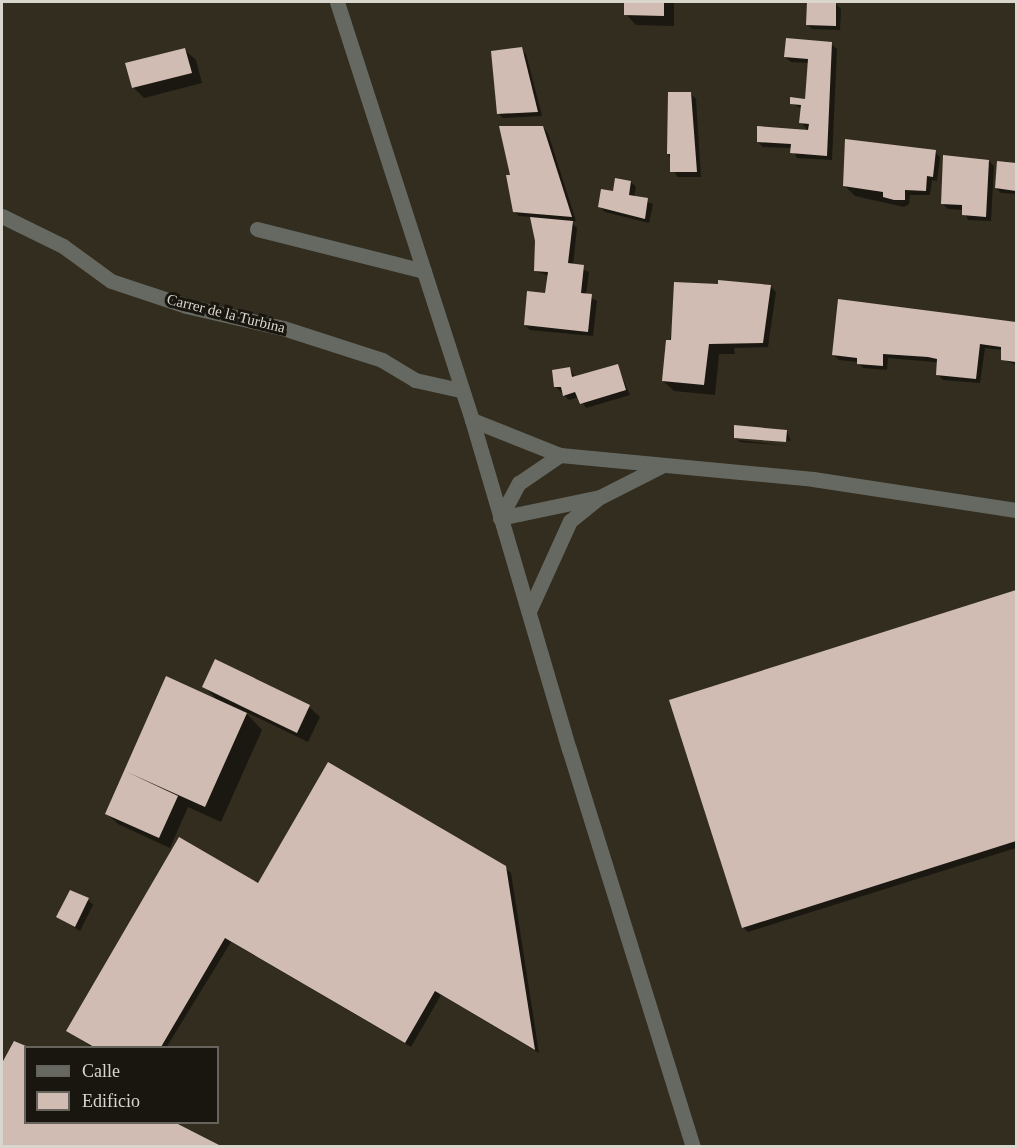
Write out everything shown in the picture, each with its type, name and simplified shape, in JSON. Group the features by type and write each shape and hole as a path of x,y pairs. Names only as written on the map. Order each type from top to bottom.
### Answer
{"street":[{"path":"337,2 460,390 472,420 500,518 530,609 569,750 693,1146"},
{"name":"Carrer de la Turbina","path":"2,216 63,246 111,281 186,306 283,328 382,360 415,380 460,390"},
{"path":"257,229 424,271"},
{"path":"472,420 560,455 813,479 1017,510"},
{"path":"500,518 519,483 560,455"},
{"path":"530,609 570,521 600,497 661,466"},
{"path":"500,518 600,497"}],"building":[{"path":"624,2 664,2 664,16 624,15"},
{"path":"807,2 836,3 836,26 806,25"},
{"path":"786,38 832,42 827,156 790,153 791,144 757,142 757,126 808,130 809,124 799,123 801,105 790,104 790,97 805,99 808,59 784,57"},
{"path":"522,47 538,112 497,114 491,51"},
{"path":"185,48 192,73 132,88 125,63"},
{"path":"668,92 691,92 697,172 670,172 670,154 667,154"},
{"path":"499,126 543,126 572,217 513,212 506,175 510,175"},
{"path":"845,139 936,150 933,177 927,176 926,191 905,190 905,200 894,200 883,197 883,192 843,186"},
{"path":"943,155 989,160 986,217 962,215 962,205 941,204"},
{"path":"997,161 1016,163 1016,191 995,188"},
{"path":"615,178 631,181 629,195 648,198 645,219 598,207 601,189 613,191"},
{"path":"530,217 573,221 568,263 584,265 581,293 592,294 588,332 524,325 527,291 545,293 548,272 534,271 535,241"},
{"path":"718,280 771,285 763,343 709,344 704,385 662,381 666,340 671,340 674,282 718,284"},
{"path":"838,299 1016,322 1016,362 1001,360 1001,347 980,344 976,379 936,375 937,359 928,357 883,354 883,366 857,364 857,358 832,355"},
{"path":"618,364 626,390 580,404 575,392 563,396 561,387 554,387 552,370 570,367 572,377"},
{"path":"734,425 787,430 786,442 734,438"},
{"path":"1016,590 1016,841 742,928 669,700"},
{"path":"215,659 310,705 297,733 202,687"},
{"path":"166,676 247,713 205,807 127,772 178,796 159,838 105,814"},
{"path":"328,762 506,866 535,1050 435,991 405,1043 225,938 162,1046 92,1046 66,1031 179,837 258,883"},
{"path":"70,890 89,898 75,927 56,917"},
{"path":"14,1041 26,1046 24,1046 24,1124 178,1124 221,1146 2,1146 2,1063"}]}
